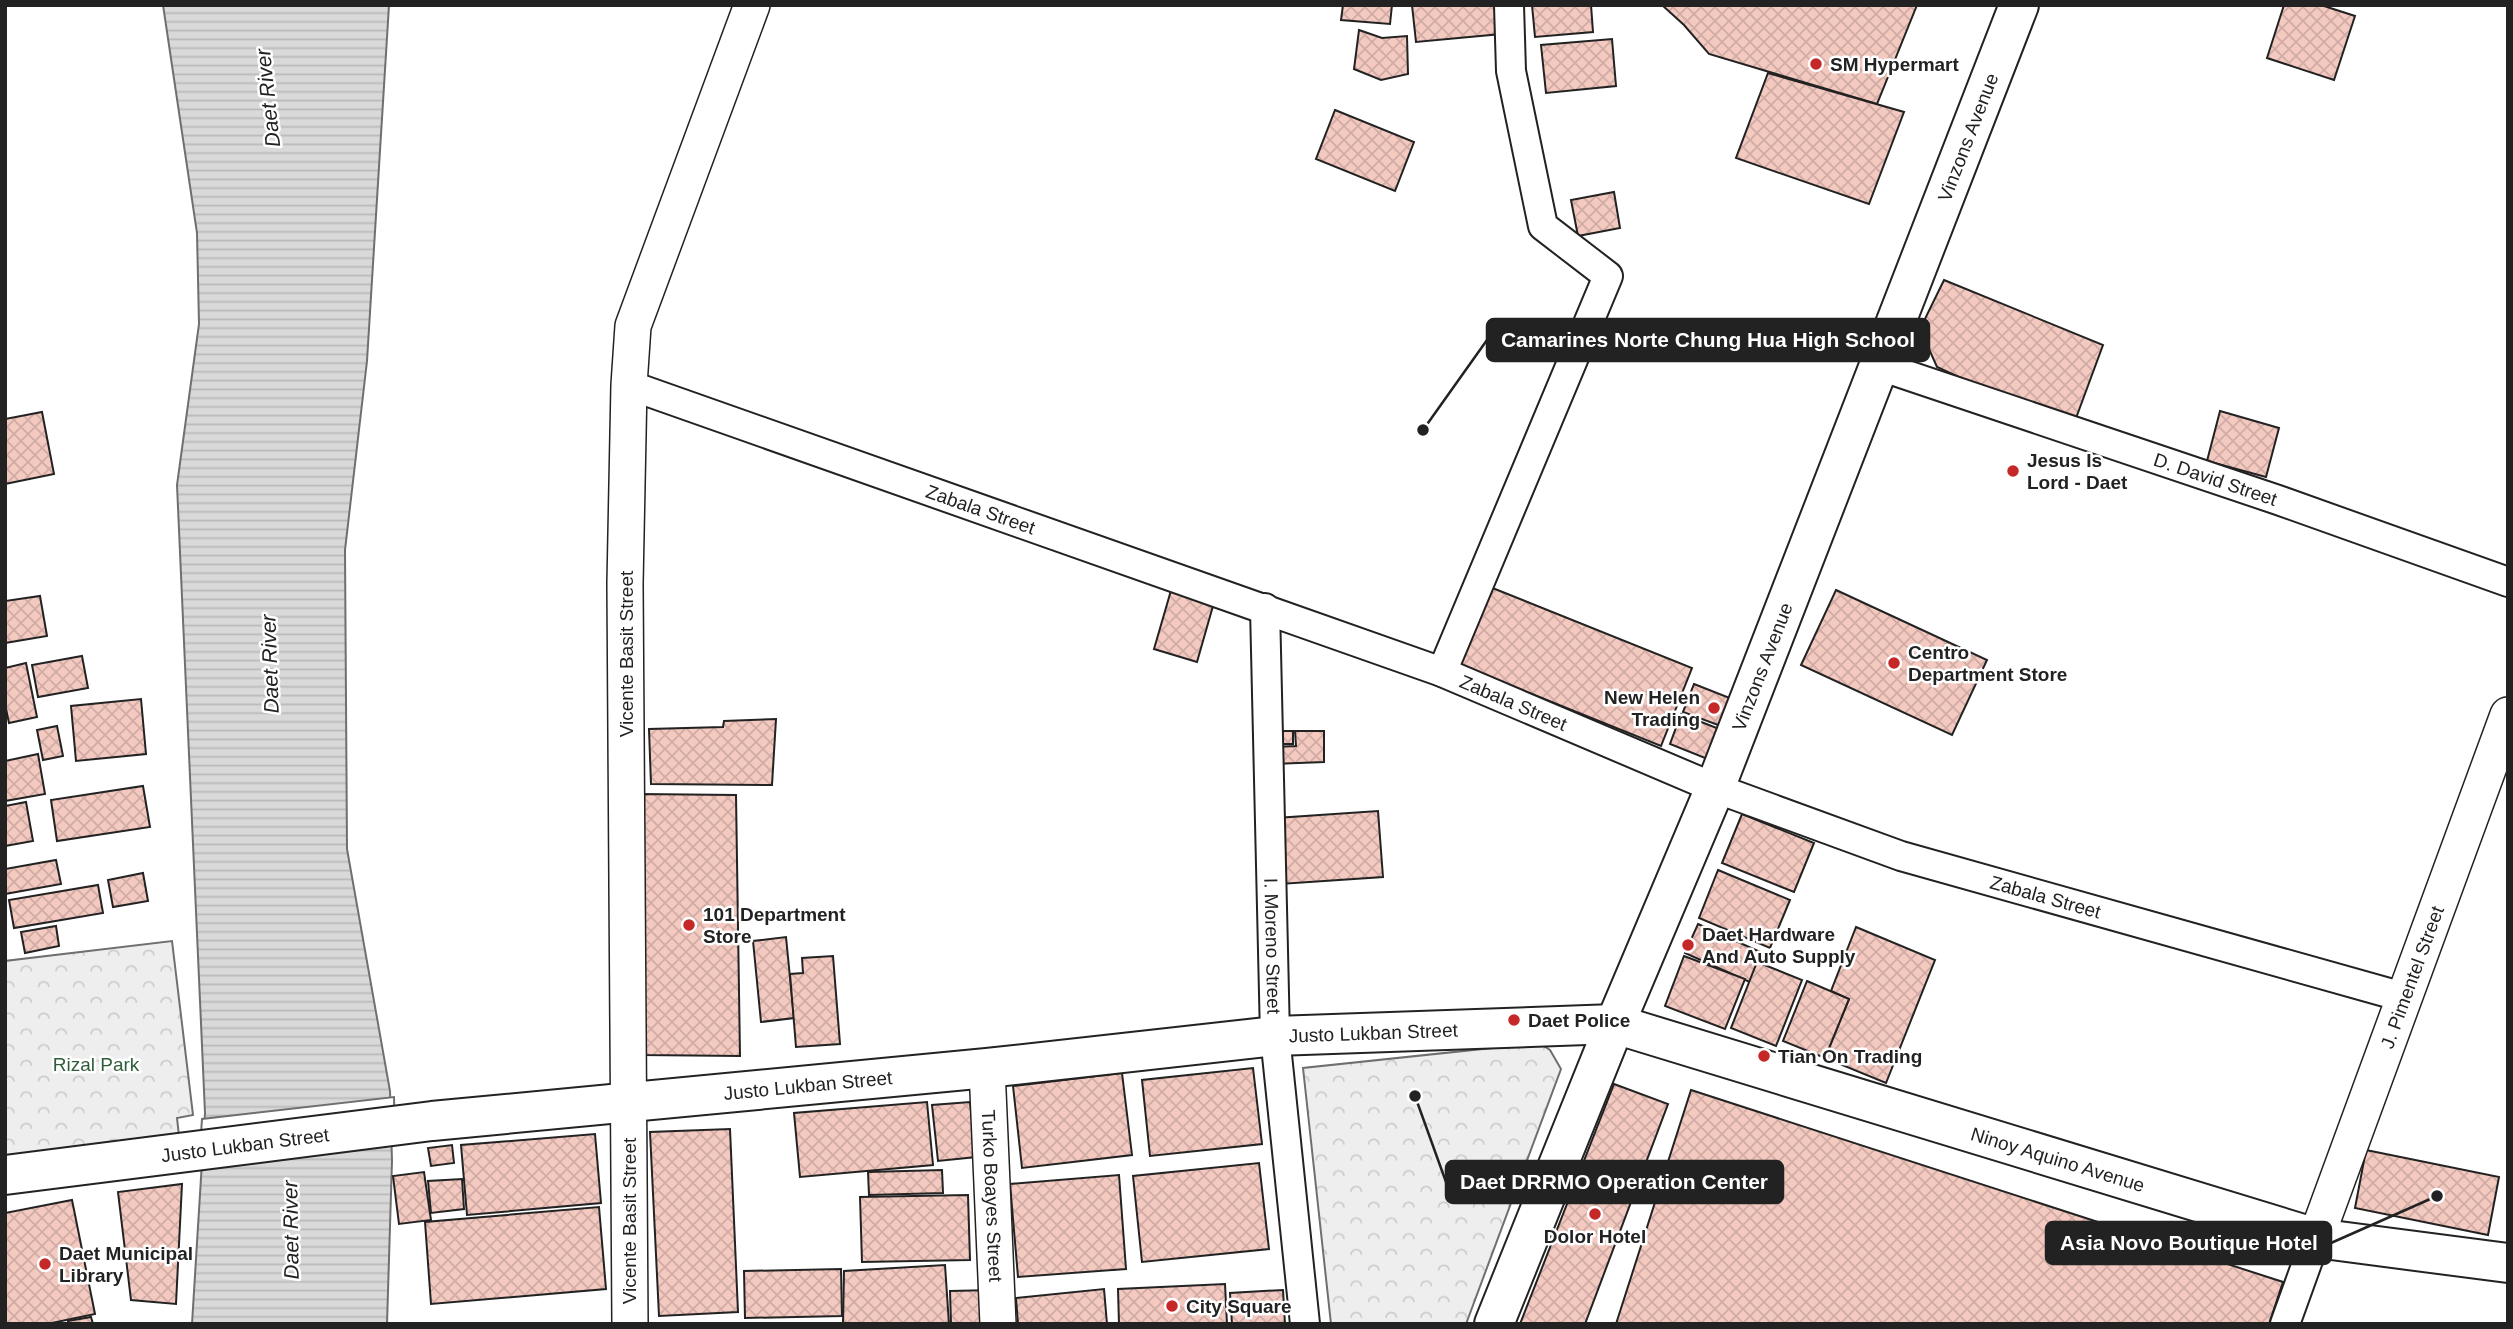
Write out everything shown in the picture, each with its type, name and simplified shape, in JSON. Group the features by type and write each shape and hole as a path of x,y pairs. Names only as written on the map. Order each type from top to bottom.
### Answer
{"main road":[{"name":"Vinzons Avenue","path":"1494,1324 1615,1024 1715,788 2019,5"},
{"name":"Justo Lukban Street","path":"5,1175 432,1121 987,1068 1275,1036 1615,1024"},
{"name":"Ninoy Aquino Avenue","path":"1615,1024 2316,1238 2508,1263"}],"street":[{"name":"Vicente Basit Street","path":"630,1324 625,584 629,385 633,326 752,5"},
{"path":"1442,672 1608,276 1543,226 1511,71 1509,5"},
{"name":"D. David Street","path":"1880,366 2278,500 2508,582"},
{"name":"Zabala Street","path":"629,385 1442,672 1715,788 1901,856 2403,997"},
{"name":"I. Moreno Street","path":"1265,608 1275,1036 1304,1324"},
{"name":"J. Pimentel Street","path":"2316,1238 2508,715"},
{"name":"Turko Boayes Street","path":"987,1068 998,1324"},
{"path":"2286,1324 2316,1238"}],"green space":[{"name":"Rizal Park","path":"172,941 193,1115 177,1118 180,1145 5,1167 5,961"},
{"path":"1539,1043 1550,1050 1561,1069 1466,1324 1331,1324 1303,1068"}],"water":[{"name":"Daet River","path":"163,5 389,5 367,361 345,550 347,849 390,1091 392,1161 387,1324 192,1324 205,1113 177,485 199,324 197,233"}],"pier":[{"path":"394,1097 395,1139 199,1162 202,1119"}],"building":[{"path":"1343,5 1392,5 1390,24 1341,20"},
{"path":"1412,5 1499,5 1501,34 1416,42"},
{"path":"1532,5 1591,5 1593,32 1535,37"},
{"name":"SM Hypermart","path":"1662,5 1917,5 1877,104 1709,54"},
{"path":"2284,5 2321,5 2355,16 2334,80 2267,58"},
{"path":"1359,30 1382,38 1407,36 1408,74 1381,80 1354,69"},
{"path":"1612,39 1616,86 1546,93 1541,45"},
{"path":"1768,73 1904,112 1869,204 1736,158"},
{"path":"1335,110 1414,142 1395,191 1316,159"},
{"path":"1614,192 1620,228 1578,236 1571,200"},
{"path":"1944,280 2103,345 2072,429 1937,367 1920,329"},
{"path":"2220,411 2279,428 2266,477 2207,461"},
{"path":"42,412 54,474 5,484 5,419"},
{"path":"1485,585 1692,668 1661,746 1455,663"},
{"path":"1172,587 1215,599 1197,662 1154,649"},
{"name":"Centro Department Store","path":"1836,590 1987,660 1952,735 1801,665"},
{"path":"40,596 47,636 5,643 5,601"},
{"path":"82,656 88,688 38,697 32,665"},
{"path":"26,663 37,717 9,723 5,704 5,668"},
{"name":"New Helen Trading","path":"1694,684 1745,704 1734,731 1683,712"},
{"path":"141,699 146,754 76,761 71,706"},
{"path":"1681,714 1732,734 1720,764 1670,744"},
{"path":"776,719 772,785 651,784 649,729 723,727 724,721"},
{"path":"57,726 63,756 43,760 37,730"},
{"path":"1272,731 1293,731 1293,744 1272,744"},
{"path":"1295,731 1324,731 1324,762 1273,764 1273,747 1296,746"},
{"path":"38,754 45,794 5,801 5,761"},
{"path":"143,786 150,827 57,841 51,800"},
{"name":"101 Department Store","path":"639,794 736,795 740,1056 642,1055"},
{"path":"26,802 33,841 5,846 5,806"},
{"path":"1378,811 1383,877 1280,884 1276,818"},
{"path":"1742,814 1814,843 1794,892 1722,863"},
{"path":"56,860 61,884 5,894 5,869"},
{"path":"1718,870 1790,900 1770,948 1699,918"},
{"path":"143,873 148,901 113,907 108,880"},
{"path":"98,885 103,913 14,928 9,900"},
{"path":"1698,924 1767,955 1754,984 1685,953"},
{"path":"56,926 59,946 25,953 21,932"},
{"path":"1856,927 1935,960 1886,1083 1825,1058 1849,999 1831,991"},
{"path":"786,937 794,1018 761,1022 753,941"},
{"path":"833,956 840,1044 796,1047 790,974 803,973 802,958"},
{"path":"1684,956 1745,979 1725,1029 1665,1006"},
{"path":"1757,962 1802,980 1776,1046 1731,1028"},
{"path":"1807,981 1849,999 1825,1058 1783,1041"},
{"path":"1253,1068 1262,1144 1150,1156 1142,1080"},
{"path":"1122,1073 1132,1155 1022,1168 1013,1086"},
{"name":"Dolor Hotel","path":"1614,1084 1668,1104 1585,1324 1520,1324"},
{"path":"1691,1090 2283,1282 2269,1324 1616,1324"},
{"path":"927,1102 933,1165 800,1177 794,1113"},
{"path":"970,1102 976,1157 938,1161 932,1105"},
{"path":"730,1129 738,1312 659,1316 650,1132"},
{"path":"595,1134 601,1203 467,1215 461,1145"},
{"path":"452,1145 454,1163 431,1166 428,1148"},
{"path":"2366,1150 2499,1177 2488,1235 2355,1208"},
{"path":"1259,1163 1269,1249 1142,1262 1133,1176"},
{"path":"942,1170 943,1193 869,1195 868,1172"},
{"path":"424,1172 431,1220 399,1224 393,1176"},
{"path":"1119,1175 1126,1269 1018,1277 1010,1184"},
{"path":"462,1179 464,1209 431,1213 428,1181"},
{"path":"182,1184 176,1304 131,1300 118,1192"},
{"path":"968,1195 970,1260 862,1262 860,1197"},
{"name":"Daet Municipal Library","path":"72,1200 95,1314 47,1324 5,1324 5,1213"},
{"path":"599,1207 606,1289 431,1304 425,1222"},
{"path":"945,1265 949,1324 843,1324 844,1271"},
{"path":"841,1269 842,1316 745,1318 744,1271"},
{"name":"City Square","path":"1225,1284 1227,1324 1119,1324 1118,1289"},
{"path":"1104,1289 1107,1324 1018,1324 1016,1298"},
{"path":"993,1290 994,1324 951,1324 950,1291"},
{"path":"1283,1290 1285,1324 1232,1324 1230,1293"},
{"path":"91,1317 93,1324 68,1324 68,1321"}],"place":[{"name":"SM Hypermart","path":"1816,64"},
{"name":"Camarines Norte Chung Hua High School","path":"1423,430"},
{"name":"Jesus Is Lord - Daet","path":"2013,471"},
{"name":"Centro Department Store","path":"1894,663"},
{"name":"New Helen Trading","path":"1714,708"},
{"name":"101 Department Store","path":"689,925"},
{"name":"Daet Hardware And Auto Supply","path":"1688,945"},
{"name":"Daet Police","path":"1514,1020"},
{"name":"Tian On Trading","path":"1764,1056"},
{"name":"Daet DRRMO Operation Center","path":"1415,1096"},
{"name":"Asia Novo Boutique Hotel","path":"2437,1196"},
{"name":"Dolor Hotel","path":"1595,1214"},
{"name":"Daet Municipal Library","path":"45,1264"},
{"name":"City Square","path":"1172,1306"}]}
